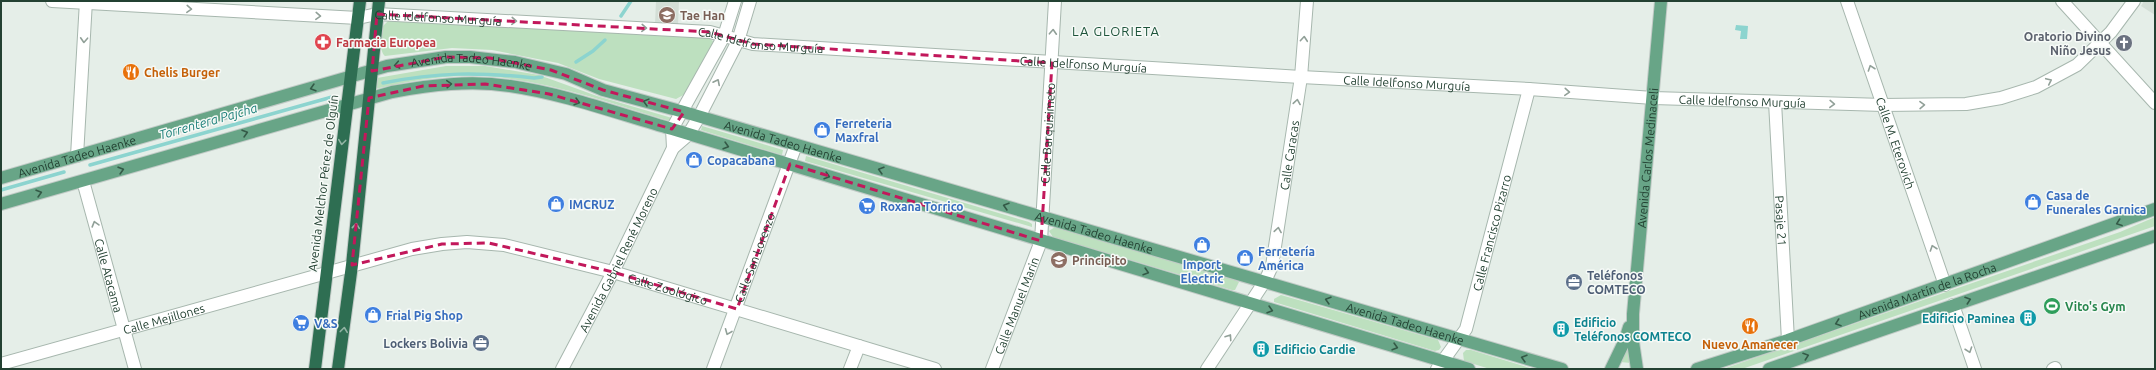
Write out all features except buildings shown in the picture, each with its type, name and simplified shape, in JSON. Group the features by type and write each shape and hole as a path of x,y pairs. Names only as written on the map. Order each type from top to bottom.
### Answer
{"highway":[{"name":"Avenida Melchor Pérez de Olguín","path":"315,369 360,1"},
{"path":"338,369 352,265 379,1"}],"main road":[{"name":"Avenida Carlos Medinaceli","path":"1637,369 1633,342 1633,314 1654,98 1661,1"},
{"name":"Avenida Tadeo Haenke","path":"1,178 372,71 417,61 446,57 490,58 566,74 603,90 684,112 1265,281 1562,369"},
{"name":"Avenida Tadeo Haenke","path":"1,204 347,103 407,89 452,83 510,86 549,94 672,129 1250,304 1440,365 1469,369"},
{"name":"Avenida Martín de la Rocha","path":"1697,369 1788,340 2155,209"},
{"name":"Avenida Martín de la Rocha","path":"1769,369 2155,236"},
{"name":"Avenida Carlos Medinaceli","path":"1610,369 1625,340 1633,314"}],"street":[{"name":"Calle Idelfonso Murguía","path":"52,1 358,18 378,14 710,32 738,41 754,44 1052,63 1528,89 1654,98 1884,105 1966,104 2001,98 2036,87 2078,65 2101,44 2134,1"},
{"path":"672,129 684,112 724,36 735,1"},
{"name":"Avenida Gabriel René Moreno","path":"562,369 613,272 673,148 688,135 700,117 738,41 750,1"},
{"name":"Calle Barquisimeto","path":"1042,241 1055,1"},
{"name":"Calle Caracas","path":"1207,369 1265,281 1272,266 1301,77 1307,1"},
{"name":"Calle M. Eterovich","path":"1847,1 1945,285"},
{"path":"2062,1 2155,103"},
{"path":"77,156 86,2"},
{"name":"Calle Francisco Pizarro","path":"1440,365 1466,329 1528,89"},
{"name":"Pasaje 21","path":"1775,102 1788,340"},
{"name":"Avenida Gabriel René Moreno","path":"672,129 673,148"},
{"name":"Calle San Lorenzo","path":"713,369 737,309 796,145"},
{"name":"Calle Atacama","path":"83,181 135,369"},
{"name":"Calle Manuel Marin","path":"992,369 1042,241"},
{"name":"Calle Zoológico","path":"327,273 412,249 442,244 467,242 504,245 613,272 935,369"},
{"name":"Calle Mejillones","path":"1,364 327,273"},
{"path":"1953,305 1975,369"},
{"path":"850,369 859,346"}],"highlighted area":[{"path":"377,14 710,32 753,44 1052,63 1041,241 790,164 737,309 613,272 489,243 442,244 352,265 369,98 423,86 485,84 549,94 672,129 684,112 603,90 551,70 490,58 446,57 372,71"}],"shaded area":[{"name":"Tae Han","path":"656,1 679,1 678,25 655,24"},
{"path":"2144,1 2155,1 2155,15 2141,6"}],"green space":[{"path":"389,20 707,37 713,41 712,47 687,93 676,99 599,79 558,63 492,50 452,48 385,56 381,46 381,38 383,26"},
{"path":"446,66 485,66 539,75 597,96 672,118 670,121 562,89 496,77 465,76 435,78 375,89 377,78"},
{"path":"702,126 783,150 782,155 701,130"},
{"path":"806,156 1029,222 1032,224 1032,227 805,161"},
{"path":"2155,217 2155,226 1742,369 1723,369 2120,232"},
{"path":"1055,227 1239,282 1235,290 1232,290 1053,237 1049,231"},
{"path":"1281,295 1438,340 1441,347 1439,350 1435,351 1274,302 1274,299"},
{"path":"1629,341 1631,363 1620,362"},
{"path":"1466,350 1471,350 1533,369 1490,369 1464,361 1463,353"}],"water":[{"path":"1736,25 1748,26 1747,39 1740,39 1741,31 1735,30"}],"waterway":[{"name":"Torrentera Pajcha","path":"621,16 631,1"},
{"name":"Torrentera Pajcha","path":"576,62 593,51 605,40"},
{"name":"Torrentera Pajcha","path":"383,83 403,79 458,74 534,78 542,77"},
{"name":"Torrentera Pajcha","path":"90,165 332,97"},
{"name":"Torrentera Pajcha","path":"1,190 64,172"}],"place":[{"name":"Tae Han","path":"667,15"},
{"name":"Farmacia Europea","path":"323,42"},
{"name":"Oratorio Divino Niño Jesus","path":"2124,43"},
{"name":"Chelis Burger","path":"131,72"},
{"name":"Ferreteria Maxfral","path":"822,130"},
{"name":"Copacabana","path":"694,160"},
{"name":"Casa de Funerales Garnica","path":"2033,202"},
{"name":"IMCRUZ","path":"556,204"},
{"name":"Roxana Torrico","path":"867,206"},
{"name":"Import Electric","path":"1202,245"},
{"name":"Ferretería América","path":"1245,258"},
{"name":"Principito","path":"1059,260"},
{"name":"Teléfonos COMTECO","path":"1574,282"},
{"name":"Vito's Gym","path":"2052,306"},
{"name":"Frial Pig Shop","path":"373,315"},
{"name":"Edificio Paminea","path":"2028,318"},
{"name":"V&S","path":"301,323"},
{"name":"Nuevo Amanecer","path":"1750,326"},
{"name":"Edificio Teléfonos COMTECO","path":"1561,329"},
{"name":"Lockers Bolivia","path":"481,343"},
{"name":"Edificio Cardie","path":"1261,349"}],"district":[{"name":"LA GLORIETA","path":"1116,31"}]}
